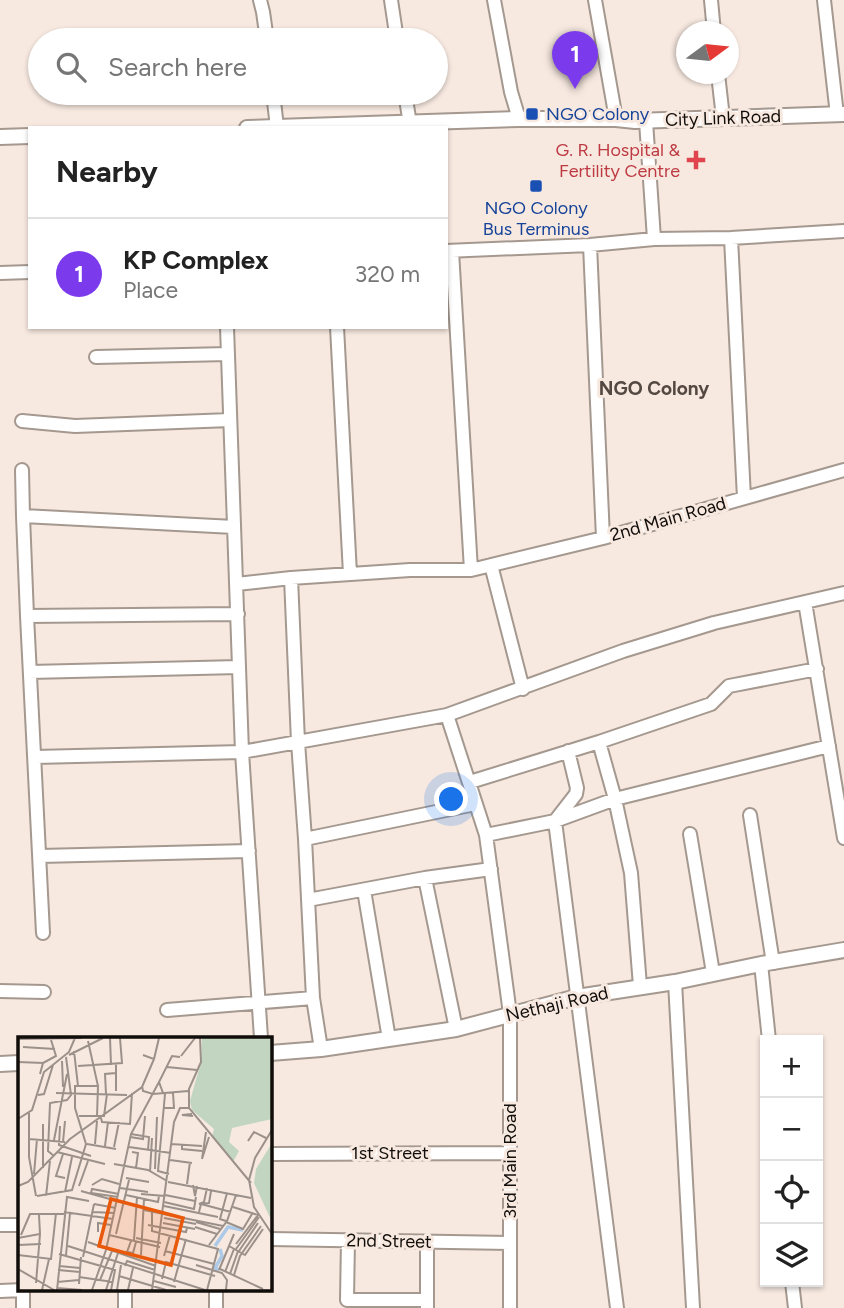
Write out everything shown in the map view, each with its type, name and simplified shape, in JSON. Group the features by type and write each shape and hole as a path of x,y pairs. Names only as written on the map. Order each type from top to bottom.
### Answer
{"street":[{"path":"260,0 265,28"},
{"path":"391,0 395,28"},
{"path":"494,0 511,92 519,119"},
{"path":"595,0 616,119"},
{"path":"711,0 713,21"},
{"path":"824,0 840,115"},
{"path":"720,84 723,118"},
{"path":"274,105 276,126"},
{"path":"407,105 410,124"},
{"name":"City Link Road","path":"321,126 519,119 646,121 840,115"},
{"path":"646,121 654,239"},
{"path":"0,137 28,136"},
{"path":"471,570 449,251 844,231"},
{"path":"731,238 744,498"},
{"path":"590,245 603,538"},
{"path":"0,273 28,272"},
{"path":"227,329 243,752 261,1037"},
{"path":"337,329 350,575"},
{"path":"96,356 228,354"},
{"path":"22,421 75,426 230,420"},
{"path":"22,470 43,933"},
{"name":"2nd Main Road","path":"237,584 410,570 471,570 603,538 844,470"},
{"path":"23,516 234,527"},
{"path":"491,565 523,689"},
{"path":"291,578 313,998 321,1049"},
{"path":"35,757 243,752 447,715 623,651 714,623 844,593"},
{"path":"805,602 844,838"},
{"path":"27,616 238,614"},
{"path":"30,672 240,667"},
{"path":"470,782 711,704 729,686 817,669"},
{"name":"3rd Main Road","path":"447,715 486,835 510,1014 510,1308"},
{"path":"599,742 631,873 640,986"},
{"path":"486,835 555,821 615,799 829,746"},
{"path":"568,751 576,794 555,821 617,1308"},
{"path":"305,839 475,804"},
{"path":"750,815 767,963 769,1035"},
{"path":"691,834 713,973"},
{"path":"40,856 249,851"},
{"path":"308,900 425,878 491,869"},
{"path":"425,878 456,1029"},
{"path":"364,890 388,1039"},
{"name":"Nethaji Road","path":"271,1053 321,1049 456,1029 577,997 675,982 844,950"},
{"path":"675,982 693,1308"},
{"path":"0,991 44,992"},
{"path":"167,1010 313,998"},
{"path":"0,1064 18,1063"},
{"name":"1st Street","path":"271,1154 510,1153"},
{"path":"0,1225 18,1225"},
{"name":"2nd Street","path":"271,1239 509,1243"},
{"path":"348,1240 347,1300 384,1304 427,1304 427,1242"},
{"path":"793,1287 795,1308"},
{"path":"0,1291 18,1289"},
{"path":"23,1290 23,1308"},
{"path":"125,1290 125,1308"},
{"path":"216,1290 216,1308"}],"place":[{"name":"KP Complex","path":"575,89"},
{"name":"NGO Colony","path":"532,114"},
{"name":"G. R. Hospital & Fertility Centre","path":"696,160"},
{"name":"NGO Colony Bus Terminus","path":"536,186"}],"district":[{"name":"NGO Colony","path":"654,388"}]}
